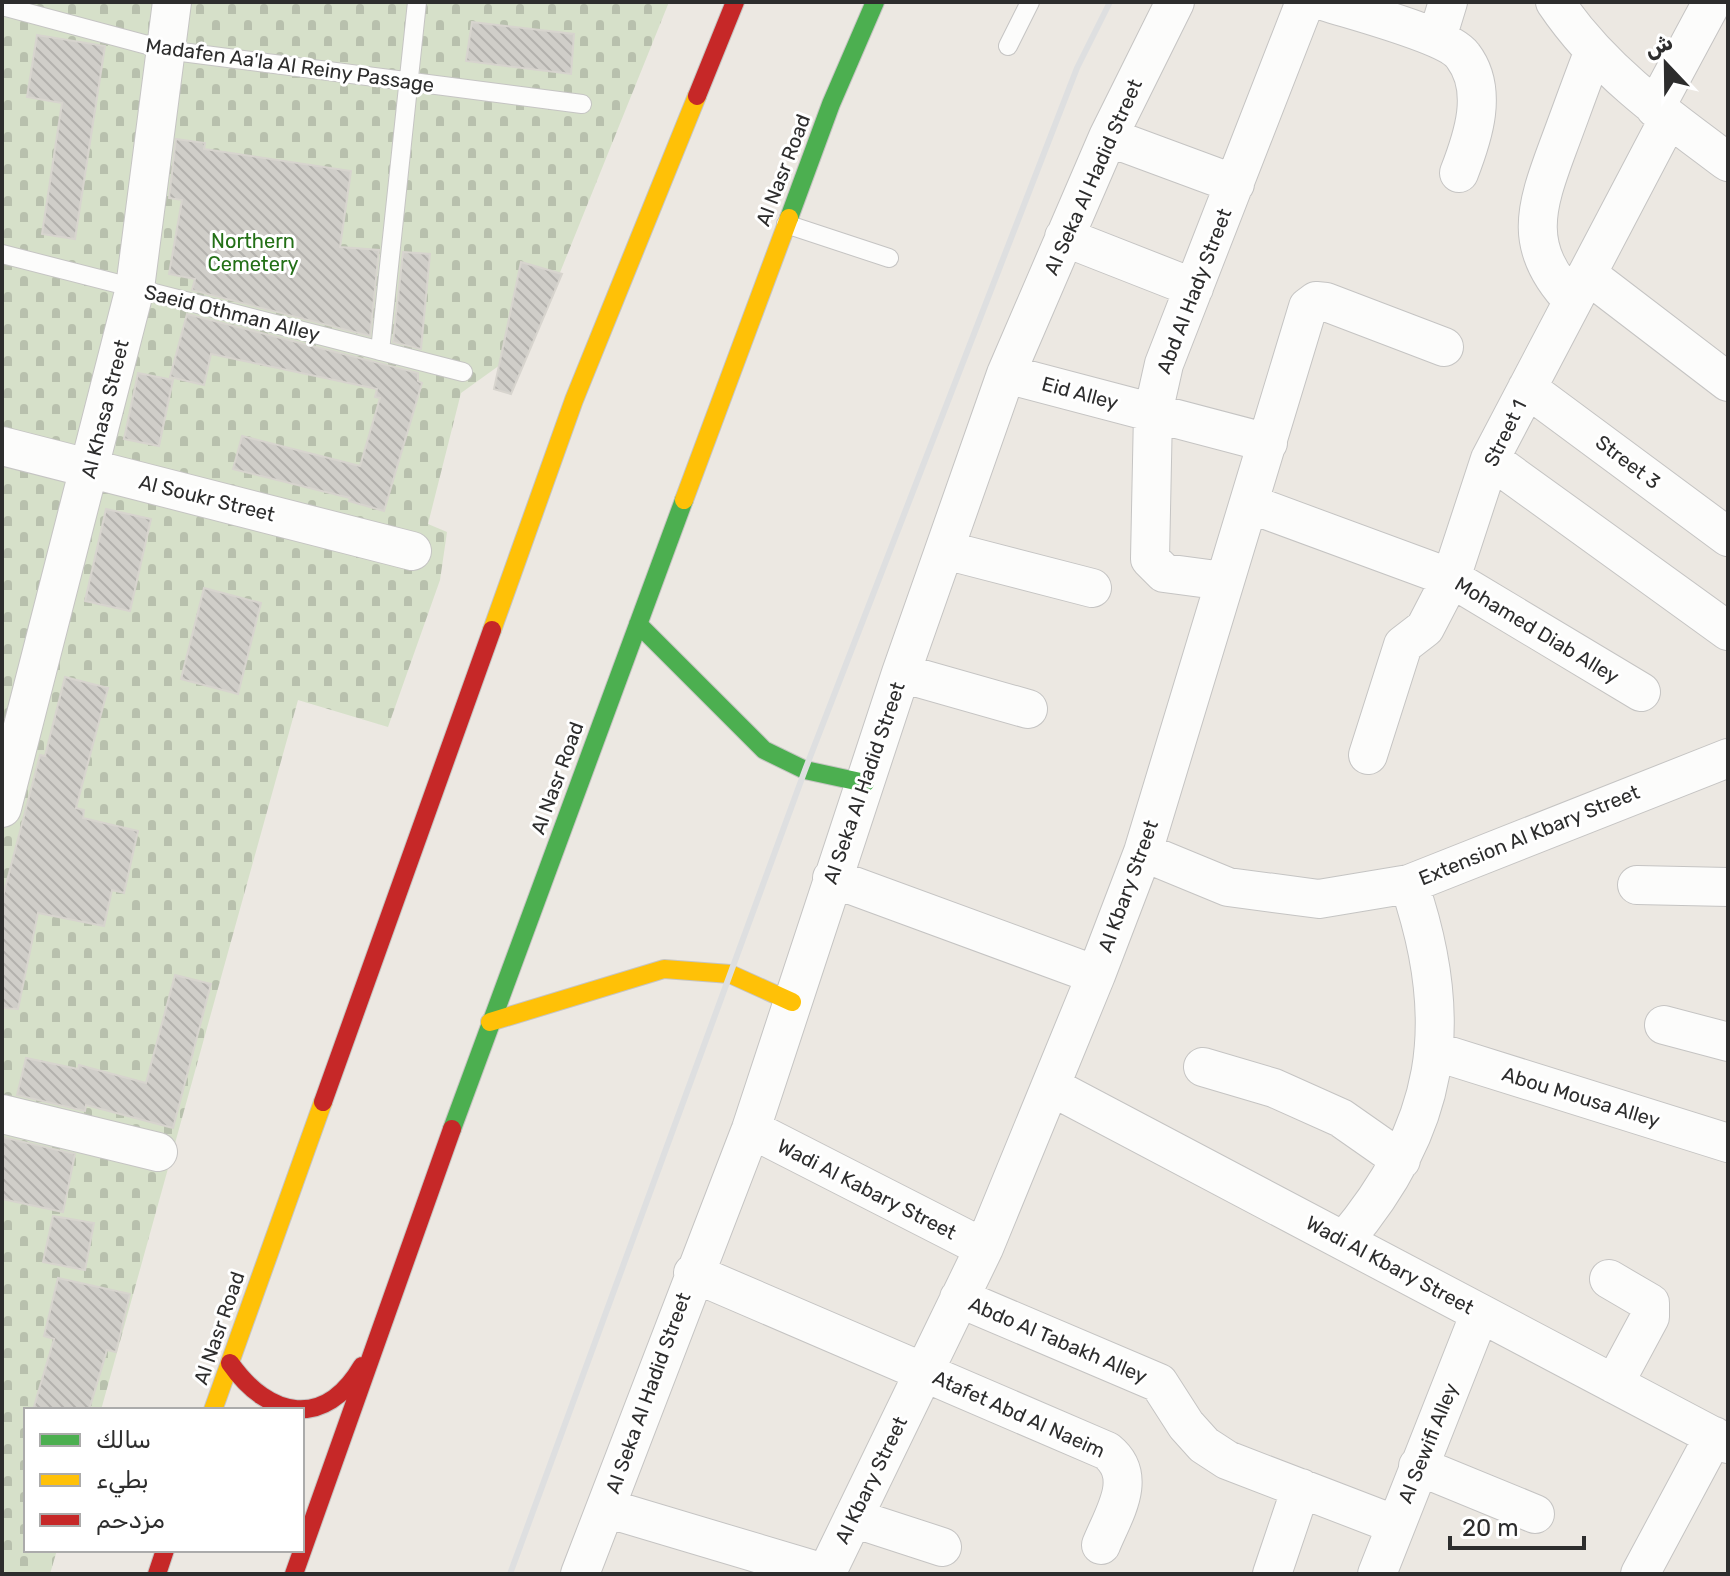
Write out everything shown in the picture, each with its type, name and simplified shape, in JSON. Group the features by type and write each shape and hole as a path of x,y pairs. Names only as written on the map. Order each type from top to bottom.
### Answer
{"highway":[{"name":"Al Nasr Road","path":"214,1408 574,400 735,2"},
{"name":"Al Nasr Road","path":"304,1536 490,1022 786,224 875,2"},
{"path":"638,624 764,750 805,770 865,783"},
{"path":"490,1022 628,977 673,968 730,974 792,1002"},
{"path":"304,1409 325,1404 345,1392 369,1355"},
{"path":"230,1363 241,1383 259,1399 292,1408"},
{"path":"158,1572 164,1552"},
{"path":"158,1572 172,1552"}],"street":[{"name":"Al Khasa Street","path":"2,808 135,288 172,2"},
{"name":"Al Seka Al Hadid Street","path":"580,1574 693,1273 751,1129 901,673 1006,374 1108,137 1175,2"},
{"name":"Abd Al Hady Street","path":"1224,581 1164,573 1150,559 1153,413 1164,364 1305,2"},
{"path":"1326,2 1437,38 1463,54 1478,91 1471,142 1459,173"},
{"path":"1437,38 1448,2"},
{"name":"Street 1","path":"1368,755 1403,645 1425,628 1451,578 1490,459 1580,288 1712,2"},
{"path":"1576,21 1662,113 1728,162"},
{"path":"1576,21 1536,211 1537,240 1546,268 1728,382"},
{"path":"1108,137 1235,184"},
{"path":"1064,237 1194,288"},
{"name":"Al Kbary Street","path":"826,1574 984,1248 1052,1087 1143,852 1308,307 1316,301 1326,302 1444,347"},
{"name":"Eid Alley","path":"1006,374 1268,443"},
{"name":"Street 3","path":"1527,388 1728,537"},
{"name":"Al Soukr Street","path":"2,446 412,551"},
{"path":"1490,459 1728,631"},
{"name":"Mohamed Diab Alley","path":"1250,504 1451,578 1641,692"},
{"path":"945,550 1092,588"},
{"path":"901,673 1028,709"},
{"name":"Extension Al Kbary Street","path":"1143,852 1228,887 1319,899 1409,884 1728,758"},
{"path":"832,878 1096,975"},
{"path":"1344,1241 1376,1203 1401,1160 1423,1107 1434,1051 1436,994 1428,937 1409,884"},
{"path":"1637,885 1728,887"},
{"path":"1664,1025 1728,1042"},
{"name":"Abou Mousa Alley","path":"1434,1051 1728,1143"},
{"path":"1203,1067 1274,1088 1341,1118 1401,1160"},
{"name":"Wadi Al Kbary Street","path":"1052,1087 1721,1440"},
{"path":"2,1114 158,1152"},
{"name":"Wadi Al Kabary Street","path":"751,1129 984,1248"},
{"path":"693,1273 924,1371"},
{"path":"1609,1279 1650,1303 1650,1317 1614,1384"},
{"name":"Abdo Al Tabakh Alley","path":"959,1298 1159,1383 1204,1445 1227,1460 1396,1525"},
{"name":"Al Sewifi Alley","path":"1377,1574 1480,1313"},
{"name":"Atafet Abd Al Naeim","path":"924,1371 1107,1451 1119,1461 1125,1474 1124,1489 1101,1545"},
{"path":"1640,1574 1721,1440"},
{"path":"1418,1466 1535,1514"},
{"path":"1272,1574 1301,1488"},
{"path":"606,1508 826,1574"},
{"path":"853,1518 942,1547"}],"lane":[{"path":"380,351 417,2"},
{"path":"1008,46 1030,2"},
{"name":"Madafen Aa'la Al Reiny Passage","path":"2,6 166,50 582,104"},
{"path":"786,224 889,258"},
{"name":"Saeid Othman Alley","path":"2,254 463,372"}],"green space":[{"name":"Northern Cemetery","path":"2,2 669,2 532,342 461,393 428,524 447,532 440,580 388,727 298,700 102,1408 24,1408 24,1552 56,1552 50,1574 2,1574"}],"building":[{"path":"472,22 574,34 571,74 466,61"},
{"path":"37,35 105,46 75,239 42,234 62,103 27,97"},
{"path":"176,139 205,143 204,149 351,171 340,247 379,250 370,336 192,290 195,279 169,274 182,200 169,198"},
{"path":"403,252 430,254 421,349 393,342"},
{"path":"521,262 562,274 511,394 494,389"},
{"path":"187,314 418,373 418,381 422,383 384,511 349,501 350,498 233,469 242,436 360,466 380,398 375,397 377,389 211,354 204,385 170,377"},
{"path":"138,373 173,380 159,446 124,439"},
{"path":"106,509 151,519 130,611 85,601"},
{"path":"204,588 261,603 238,694 181,679"},
{"path":"65,677 108,688 76,808 84,810 83,818 138,831 124,893 112,890 104,926 38,913 18,1009 2,1008 2,900 40,755 45,756"},
{"path":"175,975 211,984 173,1128 86,1105 85,1111 17,1095 26,1058 78,1069 79,1065 146,1083"},
{"path":"2,1137 75,1154 63,1212 2,1199"},
{"path":"53,1216 94,1223 85,1270 43,1262"},
{"path":"58,1278 130,1294 116,1352 107,1350 90,1408 34,1408 54,1339 44,1336"}],"railway":[{"path":"510,1574 805,770 1077,68 1110,2"}],"traffic: fast":[{"path":"789,218 831,104 875,2"},
{"path":"452,1129 684,500"},
{"path":"638,624 764,750 805,770 865,783"}],"traffic: slow":[{"path":"492,630 574,400 697,96"},
{"path":"684,500 789,218"},
{"path":"490,1022 664,969 730,974 792,1002"},
{"path":"214,1408 323,1102"}],"traffic: jam":[{"path":"697,96 735,2"},
{"path":"323,1102 492,630"},
{"path":"304,1546 452,1129"},
{"path":"230,1363 245,1382 262,1396 292,1408"},
{"path":"304,1409 314,1408 331,1400 362,1366"},
{"path":"157,1574 164,1552"},
{"path":"294,1574 302,1552"}]}
